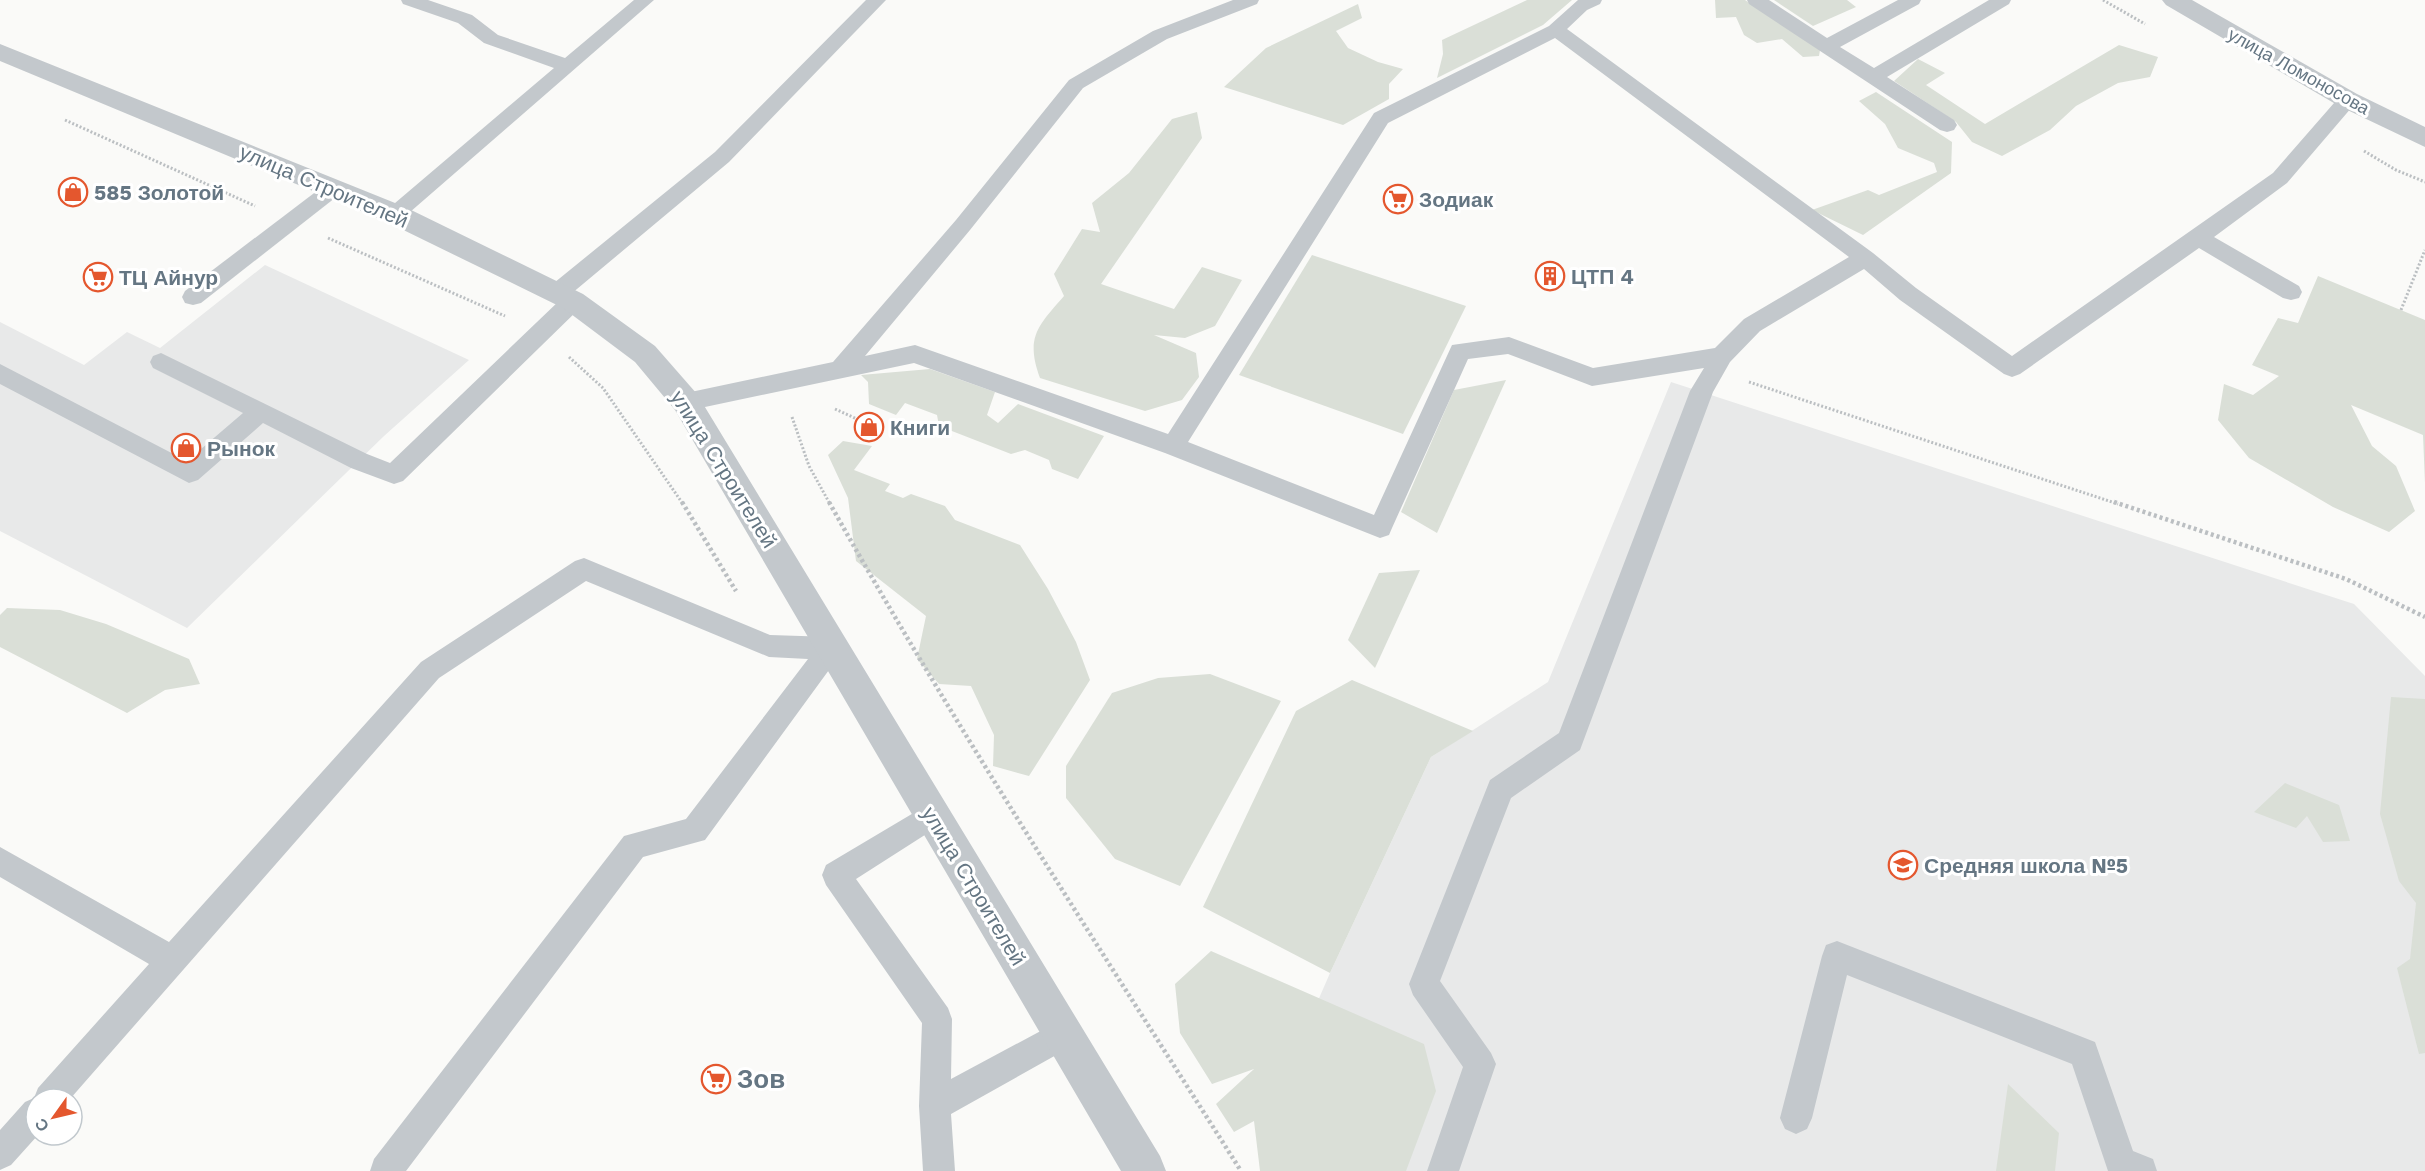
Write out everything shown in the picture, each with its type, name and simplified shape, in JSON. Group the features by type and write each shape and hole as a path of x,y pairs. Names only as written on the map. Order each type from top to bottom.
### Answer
{"street":[{"name":"улица Ломоносова","path":"2175,0 2348,100 2425,138"},
{"name":"улица Строителей","path":"0,52 395,214 565,297 645,354 686,402 1144,1171"}],"lane":[{"path":"410,0 465,19 491,39 569,66"},
{"path":"161,362 359,461 394,474 542,332 565,297 722,157 877,0"},
{"path":"840,370 963,225 1076,84 1160,35 1250,0"},
{"path":"1173,447 1381,118 1556,30 1580,6 1593,0"},
{"path":"1756,0 1947,125"},
{"path":"1827,46 1912,0"},
{"path":"1873,77 2002,0"},
{"path":"395,214 569,66 639,1"},
{"path":"1556,30 1865,258 1908,294 2012,368 2280,178 2348,100"},
{"path":"194,297 333,189"},
{"path":"2198,238 2291,292"},
{"path":"1443,1171 1479,1064 1424,984 1500,789 1569,741 1702,391 1718,363 1752,325 1865,258"},
{"path":"686,402 915,354 1173,447 1380,528 1460,351 1509,345 1592,377 1718,363"},
{"path":"0,373 189,473 260,412"},
{"path":"60,1087 430,670 584,569 769,646 832,648"},
{"path":"387,1171 634,846 695,830 832,648"},
{"path":"932,815 836,875 937,1019 935,1106 939,1171"},
{"path":"0,861 172,961"},
{"path":"1796,1118 1837,956 2084,1053 2120,1162 2141,1171"},
{"path":"935,1106 1063,1034"},
{"path":"0,1154 24,1127"}],"path":[{"path":"65,120 542,332 603,388 667,478 769,646"},
{"path":"2401,310 2425,250"},
{"path":"1718,363 2346,579 2425,617"},
{"path":"781,382 809,466 882,597 1023,827 1241,1171"}],"shaded area":[{"path":"1527,0 1572,0 1543,25 1437,78 1443,54 1442,40"},
{"path":"1715,0 1745,0 1820,50 1819,56 1803,57 1782,39 1757,43 1744,35 1736,17 1716,18"},
{"path":"1774,0 1847,0 1856,7 1813,26"},
{"path":"1358,4 1362,18 1336,31 1348,48 1378,62 1403,69 1389,84 1389,99 1343,125 1224,87 1266,48"},
{"path":"2119,45 2158,57 2150,77 2118,83 2076,106 2050,130 2002,156 1972,142 1956,122 1894,81 1918,59 1945,73 1926,85 1985,124"},
{"path":"1876,92 1952,142 1951,173 1863,235 1812,210 1868,190 1879,195 1937,172 1934,163 1898,148 1885,124 1859,101"},
{"path":"1197,112 1202,138 1101,284 1174,309 1202,267 1242,280 1215,326 1185,338 1154,335 1196,353 1199,377 1182,400 1145,411 1040,378 1034,342 1041,324 1064,296 1054,274 1082,229 1100,232 1092,203 1129,173 1172,119"},
{"path":"1312,255 1466,306 1403,434 1239,375"},
{"name":"Рынок","path":"265,265 469,360 384,436 187,628 0,531 0,322 84,365 127,332 160,348"},
{"path":"2318,276 2425,320 2425,483 2423,435 2351,405 2372,446 2396,466 2415,511 2389,532 2333,507 2249,458 2218,420 2224,384 2253,395 2279,376 2252,365 2278,318 2298,323"},
{"path":"930,369 995,392 987,415 998,423 1018,404 1104,436 1078,479 1052,469 1049,460 1025,450 1011,454 939,426 937,415 905,403 896,415 869,404 868,382 861,375"},
{"path":"1506,380 1437,533 1401,512 1454,390"},
{"name":"Средняя школа №5","path":"1671,382 2354,604 2425,676 2425,1171 1302,1171 1271,1109 1330,973 1431,757 1548,682"},
{"path":"843,441 872,446 854,470 890,484 885,491 903,498 911,494 945,506 955,520 1020,545 1048,589 1076,642 1090,680 1029,776 993,766 994,735 971,686 939,684 917,659 926,616 856,561 848,498 828,455"},
{"path":"1420,570 1375,668 1348,640 1379,573"},
{"path":"7,608 60,610 106,624 189,659 200,684 165,690 127,713 0,647 0,615"},
{"path":"1210,674 1281,701 1180,886 1115,859 1066,798 1066,766 1112,693 1158,678"},
{"path":"1352,680 1473,731 1431,757 1330,973 1203,907 1296,711"},
{"path":"2391,697 2425,699 2425,1053 2419,1054 2397,968 2410,959 2416,903 2399,881 2380,814"},
{"path":"2285,783 2339,805 2350,841 2323,842 2307,816 2296,828 2254,812"},
{"path":"1211,951 1424,1044 1436,1091 1406,1171 1260,1171 1254,1121 1234,1132 1216,1104 1254,1069 1212,1084 1180,1033 1175,984"},
{"path":"2008,1084 2059,1133 2055,1171 1996,1171"}],"place":[{"name":"585 Золотой","path":"73,192"},
{"name":"Зодиак","path":"1398,199"},
{"name":"ЦТП 4","path":"1550,276"},
{"name":"ТЦ Айнур","path":"98,277"},
{"name":"Книги","path":"869,427"},
{"name":"Рынок","path":"186,448"},
{"name":"Средняя школа №5","path":"1903,865"},
{"name":"Зов","path":"716,1079"}]}
